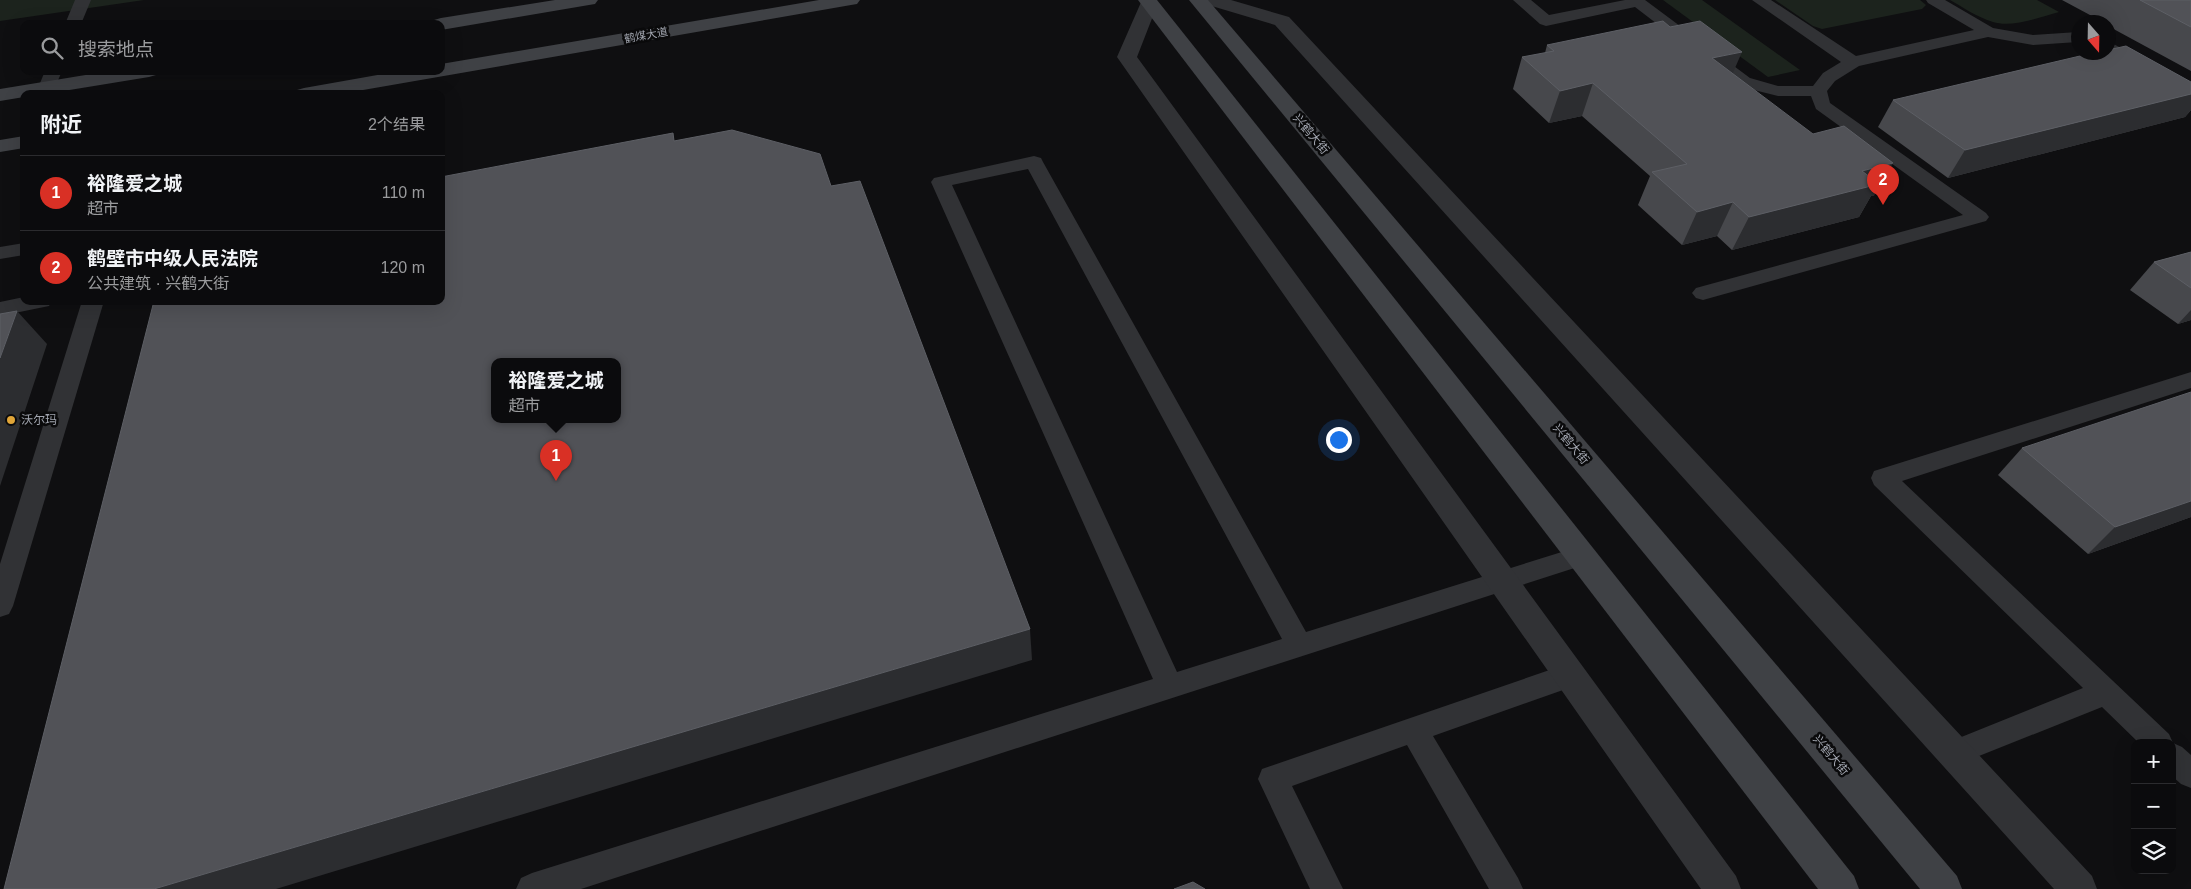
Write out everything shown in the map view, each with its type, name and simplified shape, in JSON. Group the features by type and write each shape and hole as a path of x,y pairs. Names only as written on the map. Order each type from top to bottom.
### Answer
{"main road":[{"path":"445,23 589,0"},
{"name":"鹤煤大道","path":"445,69 851,0"},
{"name":"兴鹤大街","path":"1198,0 1944,889"},
{"path":"1148,2 1841,889"},
{"path":"0,96 51,80 106,75"},
{"path":"327,90 412,75"},
{"path":"0,146 20,143"}],"street":[{"path":"1211,0 1282,21 2079,889"},
{"path":"1148,2 1127,57 1723,889"}],"lane":[{"path":"75,20 83,0"},
{"path":"1521,0 1546,21 1638,2 1744,82 1778,91 1818,91"},
{"path":"1760,0 1853,62"},
{"path":"1934,0 1988,32 2033,40 2071,37"},
{"path":"1818,91 1829,77 1853,62 1988,32"},
{"path":"2116,50 2191,92"},
{"path":"1703,293 1980,217 1822,105 1818,91"},
{"path":"1170,686 941,182 1034,162 1299,645"},
{"path":"0,254 20,250"},
{"path":"0,309 21,305"},
{"path":"0,606 92,305"},
{"path":"2155,739 1883,478 2191,380"},
{"path":"532,889 1581,556"},
{"path":"1327,889 1273,779 1570,676"},
{"path":"1954,753 2106,692"},
{"path":"1414,730 1507,889"},
{"path":"2176,760 2191,774"}],"shaded area":[{"path":"0,0 144,0 0,21"},
{"path":"1663,0 1702,0 1800,70 1768,77"},
{"path":"1775,0 1920,0 1926,5 1922,9 1822,29 1813,26"},
{"path":"1950,0 2037,0 2059,12 2009,24 1993,22 1982,18"}],"building":[{"path":"2140,0 2191,0 2191,27"},
{"path":"1663,21 1670,27 1700,21 1742,52 1712,58 1813,134 1844,126 1893,163 1862,171 1879,184 1749,217 1733,202 1697,212 1652,172 1687,164 1593,83 1560,91 1522,57 1554,51 1547,45"},
{"path":"2126,46 2191,82 2191,94 1965,150 1893,100 2071,58 2071,60 2116,60 2116,48"},
{"path":"732,130 820,154 831,186 860,181 1030,629 154,889 4,889 153,305 445,305 445,176 673,133 674,141"},
{"path":"2191,252 2191,288 2154,262"},
{"path":"17,311 0,358 0,314"},
{"path":"2191,392 2191,501 2115,527 2022,448"},
{"path":"1193,882 1205,889 1174,889"}],"place":[{"name":"鹤壁市中级人民法院","path":"1883,205"},
{"name":"沃尔玛","path":"11,420"},
{"name":"裕隆爱之城","path":"556,481"}]}
